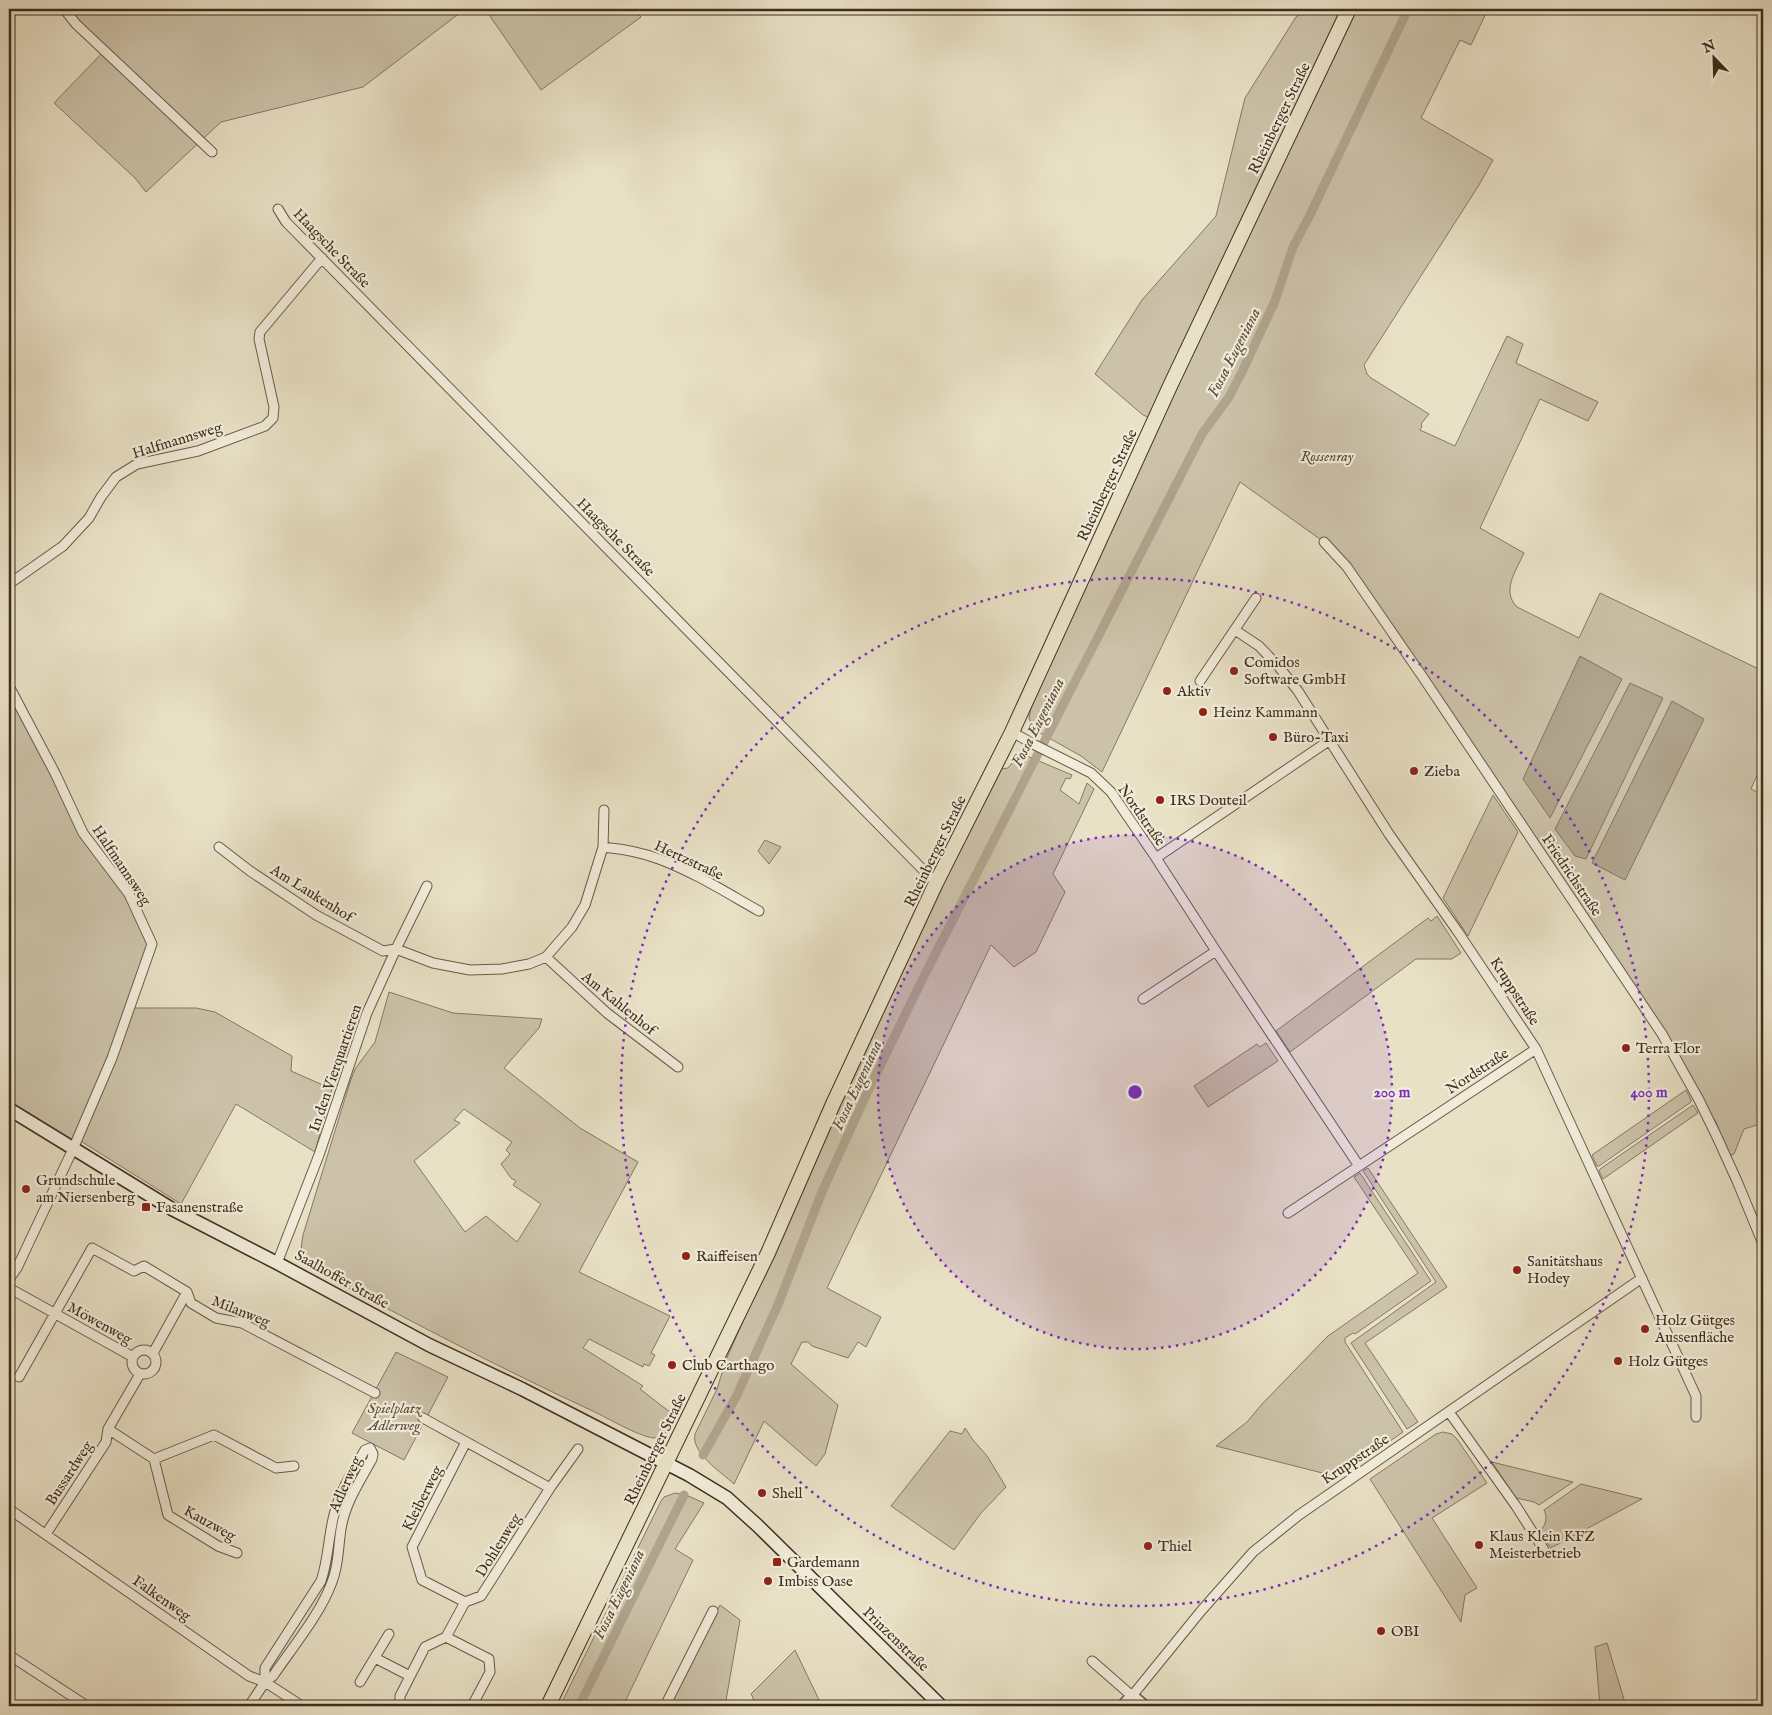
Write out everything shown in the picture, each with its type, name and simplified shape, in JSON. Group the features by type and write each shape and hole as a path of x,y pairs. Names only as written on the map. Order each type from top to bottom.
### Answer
{"main road":[{"name":"Rheinberger Straße","path":"548,1706 775,1238 837,1096 936,883 1012,732 1171,384 1349,9"},
{"name":"Saalhoffer Straße","path":"9,1109 159,1202 429,1345 522,1389 667,1463"},
{"name":"Prinzenstraße","path":"667,1463 716,1490 736,1506 941,1706"}],"street":[{"path":"64,9 76,24 212,152"},
{"name":"Haagsche Straße","path":"278,209 286,222 936,883"},
{"name":"Halfmannsweg","path":"9,584 63,546 90,518 101,497 116,477 130,468 137,464 198,451 265,426 273,418 274,406 259,339 260,332 322,258"},
{"name":"Friedrichstraße","path":"1324,542 1347,568 1422,676 1662,1034 1699,1100 1717,1137 1763,1244"},
{"path":"1200,680 1256,598"},
{"name":"Kruppstraße","path":"1235,630 1259,646 1279,666 1298,691 1389,834 1458,932 1536,1049 1696,1396 1696,1417"},
{"name":"Halfmannsweg","path":"9,686 55,773 83,833 129,894 152,944 112,1058 73,1149"},
{"name":"Nordstraße","path":"1012,732 1091,773 1110,792 1156,858 1216,952 1359,1166"},
{"path":"1156,858 1330,740"},
{"path":"546,957 572,927 585,905 603,847 604,810"},
{"name":"Am Laukenhof","path":"219,846 250,871 316,915 383,951 396,949 433,963 470,970 502,969 529,964 546,957"},
{"name":"Hertzstraße","path":"603,847 629,850 659,859 682,869 759,911"},
{"name":"In den Vierquartieren","path":"277,1263 319,1155 360,1032 396,949 428,886"},
{"path":"1143,999 1216,952"},
{"name":"Am Kahlenhof","path":"546,957 607,1014 678,1067"},
{"name":"Nordstraße","path":"1288,1213 1536,1049"},
{"path":"9,1279 17,1268 73,1149"},
{"name":"Milanweg","path":"55,1314 92,1248 134,1271 144,1266 187,1292 191,1304 216,1318 242,1323 375,1393"},
{"name":"Kruppstraße","path":"1123,1706 1216,1592 1253,1552 1299,1515 1642,1278"},
{"name":"Möwenweg","path":"9,1288 132,1357"},
{"path":"140,1374 148,1374 155,1368 156,1361 153,1353 187,1292"},
{"name":"Möwenweg","path":"19,1377 55,1314"},
{"name":"Möwenweg","path":"140,1374 132,1366 132,1357 140,1350 148,1350 153,1353"},
{"name":"Bussardweg","path":"46,1534 106,1442 108,1429 140,1374"},
{"path":"1449,1412 1516,1506 1544,1550"},
{"path":"423,1418 550,1488"},
{"path":"108,1429 154,1459 214,1435 276,1468 294,1466"},
{"name":"Kleiberweg","path":"465,1602 422,1580 412,1547 466,1442"},
{"name":"Adlerweg","path":"249,1706 265,1682 273,1676 324,1601 333,1580 338,1558 341,1528 348,1504 372,1458 373,1454 370,1448 365,1450 339,1498 332,1521 326,1567 321,1581 265,1668 265,1682"},
{"name":"Dohlenweg","path":"465,1602 482,1596 550,1488 578,1449"},
{"name":"Kauzweg","path":"154,1459 168,1515 218,1546 237,1553"},
{"name":"Falkenweg","path":"9,1509 249,1676 265,1682 302,1706"},
{"path":"400,1706 400,1696 425,1648 446,1637 465,1602"},
{"path":"665,1706 713,1611"},
{"path":"360,1682 389,1634"},
{"path":"446,1637 490,1659 490,1672 472,1706"},
{"path":"9,1655 87,1706"},
{"path":"375,1658 410,1676"},
{"path":"1092,1661 1144,1706"}],"green space":[{"path":"64,9 465,9 363,87 221,122 146,192 135,178 54,103 104,51"},
{"path":"485,9 633,9 641,17 541,90"},
{"name":"Rossenray","path":"1308,9 1488,9 1471,45 1460,40 1421,118 1493,160 1364,365 1367,374 1371,378 1429,414 1421,424 1420,430 1455,446 1507,336 1523,344 1516,363 1598,402 1588,421 1540,399 1480,528 1524,553 1510,588 1512,601 1517,607 1579,638 1600,593 1763,671 1763,762 1751,789 1763,795 1763,1112 1757,1125 1744,1129 1734,1154 1730,1156 1715,1120 1699,1100 1662,1034 1422,676 1324,542 1240,482 1102,772 1081,756 1033,729 1029,718 1031,708 1090,570 1160,422 1143,415 1095,374 1142,300 1216,216 1245,98 1296,17"},
{"path":"9,684 84,837 128,894 154,948 131,1008 196,1008 215,1012 292,1056 291,1071 332,1089 315,1152 236,1104 181,1204 79,1140 73,1149 9,1109"},
{"path":"1020,753 1072,775 1070,779 1066,778 1060,790 1079,804 1087,783 1094,789 1053,874 1065,892 1036,952 1014,967 991,945 827,1288 881,1317 866,1347 858,1342 848,1358 812,1346 808,1342 802,1342 791,1364 838,1405 825,1454 816,1466 764,1421 734,1484 702,1455 695,1441 695,1434 717,1389 726,1360 810,1168 940,886 1000,769 1008,768"},
{"path":"1493,795 1518,832 1468,936 1443,898"},
{"path":"765,840 781,847 769,864 758,851"},
{"path":"1437,916 1461,953 1452,959 1416,959 1290,1052 1276,1031 1428,918 1431,921"},
{"path":"389,992 453,1013 542,1019 539,1028 504,1068 580,1128 638,1162 579,1272 670,1316 651,1353 655,1355 649,1366 644,1364 643,1367 589,1339 583,1348 643,1386 640,1389 675,1416 668,1430 663,1435 656,1438 651,1437 618,1424 425,1328 324,1275 304,1260 301,1251 303,1235 350,1082 355,1069 375,1042","holes":["464,1109 512,1142 506,1150 510,1154 501,1164 511,1178 516,1181 513,1185 541,1204 517,1242 486,1216 465,1232 414,1161 460,1123 454,1120"]},
{"path":"1266,1043 1278,1061 1208,1107 1194,1086 1257,1044 1260,1047"},
{"path":"1686,1090 1691,1102 1597,1166 1592,1155"},
{"path":"1693,1105 1698,1113 1603,1179 1599,1171 1600,1169"},
{"path":"1368,1168 1447,1287 1365,1343 1418,1422 1407,1429 1351,1343 1436,1282 1363,1171"},
{"path":"1360,1173 1431,1281 1355,1334 1353,1333 1345,1338 1345,1342 1403,1432 1338,1477 1216,1446 1247,1422 1328,1336 1418,1273 1354,1177"},
{"name":"Spielplatz Adlerweg","path":"396,1352 448,1377 404,1460 352,1433"},
{"path":"965,1428 987,1456 1006,1487 981,1513 954,1550 891,1506 950,1431 962,1434"},
{"path":"1443,1432 1452,1434 1457,1439 1487,1483 1432,1518 1477,1588 1465,1595 1461,1622 1370,1479 1436,1434"},
{"path":"1492,1462 1573,1482 1539,1505 1516,1498"},
{"path":"1581,1484 1642,1499 1551,1548 1539,1532 1546,1521 1544,1510"},
{"path":"675,1493 686,1495 704,1503 675,1549 693,1560 623,1706 560,1706 661,1501 664,1497"},
{"path":"720,1605 740,1620 725,1706 671,1706 671,1701"},
{"path":"1607,1643 1626,1706 1600,1706 1595,1647"},
{"path":"795,1650 822,1706 757,1706 751,1694"}],"shaded area":[{"path":"1580,656 1622,679 1550,818 1523,779"},
{"path":"1630,683 1663,698 1586,859 1575,856 1555,829"},
{"path":"1672,701 1704,719 1625,880 1592,863"}],"waterway":[{"name":"Fossa Eugeniana","path":"703,1455 736,1397 777,1307 822,1192 868,1091 923,978 1202,434 1229,397 1243,370 1275,301 1293,247 1408,9"},
{"name":"Fossa Eugeniana","path":"579,1706 684,1495"}],"place":[{"name":"Comidos Software GmbH","path":"1234,671"},
{"name":"Aktiv","path":"1167,691"},
{"name":"Heinz Kammann","path":"1203,712"},
{"name":"Büro-Taxi","path":"1273,737"},
{"name":"Zieba","path":"1414,771"},
{"name":"IRS Douteil","path":"1160,800"},
{"name":"Terra Flor","path":"1626,1048"},
{"name":"Grundschule am Niersenberg","path":"26,1189"},
{"name":"Fasanenstraße","path":"146,1207"},
{"name":"Raiffeisen","path":"686,1256"},
{"name":"Sanitätshaus Hodey","path":"1517,1270"},
{"name":"Holz Gütges Aussenfläche","path":"1645,1329"},
{"name":"Holz Gütges","path":"1618,1361"},
{"name":"Club Carthago","path":"672,1365"},
{"name":"Shell","path":"762,1493"},
{"name":"Klaus Klein KFZ Meisterbetrieb","path":"1479,1545"},
{"name":"Thiel","path":"1148,1546"},
{"name":"Gardemann","path":"777,1562"},
{"name":"Imbiss Oase","path":"768,1581"},
{"name":"OBI","path":"1381,1631"}]}
